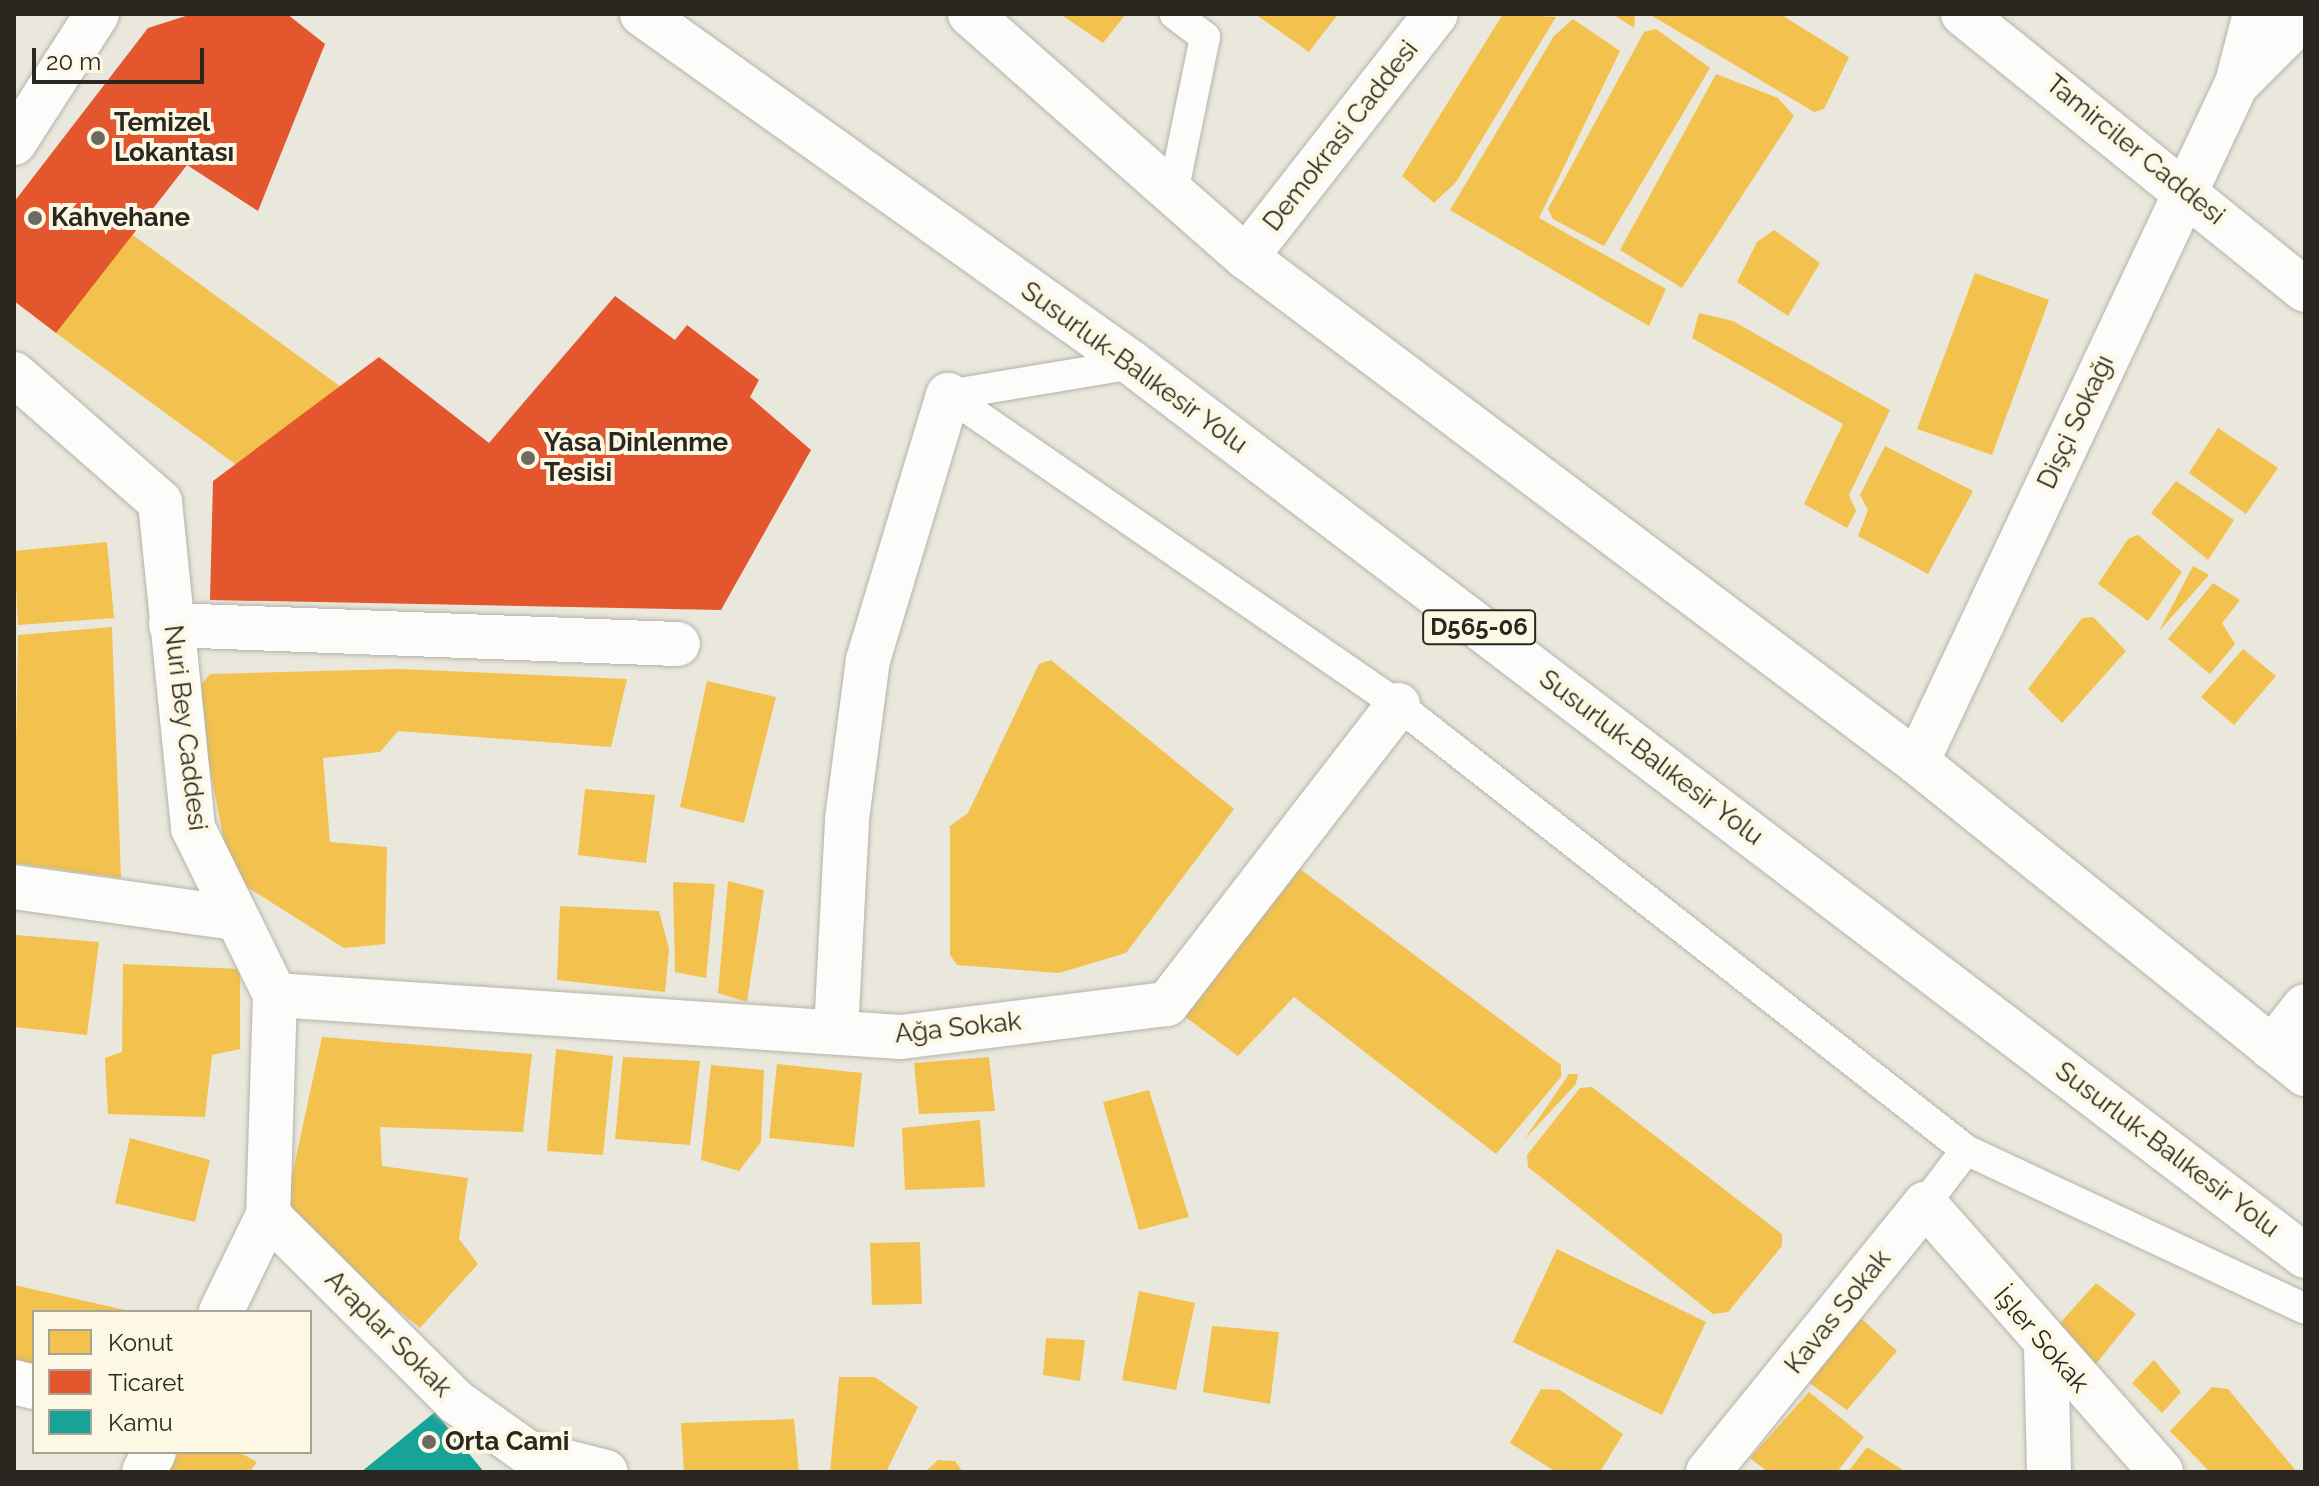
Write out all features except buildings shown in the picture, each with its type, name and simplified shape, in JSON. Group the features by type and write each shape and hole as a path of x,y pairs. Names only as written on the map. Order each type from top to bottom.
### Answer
{"main road":[{"path":"14,143 87,22 122,14"},
{"name":"Susurluk-Balıkesir Yolu","path":"642,14 1133,364 2305,1256"},
{"path":"970,14 1246,257 1917,762 2289,1061 2305,1006"},
{"name":"Demokrasi Caddesi","path":"1246,257 1436,14"},
{"name":"Tamirciler Caddesi","path":"1963,14 2186,188 2305,290"},
{"path":"2237,83 2255,14"},
{"path":"2237,83 2305,16"},
{"name":"Dişçi Sokağı","path":"1917,762 2237,83"},
{"name":"Nuri Bey Caddesi","path":"14,374 160,502 193,828 234,918 275,995 268,1215 222,1310"},
{"path":"836,1031 847,819 868,660 948,395"},
{"path":"171,625 678,644"},
{"name":"Ağa Sokak","path":"275,995 901,1037 1167,1004 1398,705"},
{"path":"14,887 234,918"},
{"name":"İşler Sokak","path":"1925,1204 2046,1347 2161,1472"},
{"name":"Kavas Sokak","path":"1708,1472 1925,1204"},
{"name":"Araplar Sokak","path":"268,1215 455,1401 527,1452 606,1472"},
{"path":"2046,1347 2049,1472"},
{"path":"144,1472 153,1454"}],"lane":[{"path":"1173,193 1205,37 1175,14"},
{"path":"948,395 1133,364"},
{"path":"948,395 1398,705 1966,1150 2305,1309"},
{"name":"Kavas Sokak","path":"1925,1204 1966,1150"}],"place":[{"name":"Temizel Lokantası","path":"98,138"},
{"name":"Kahvehane","path":"35,218"},
{"name":"Yasa Dinlenme Tesisi","path":"528,458"},
{"name":"Orta Cami","path":"429,1442"}]}
